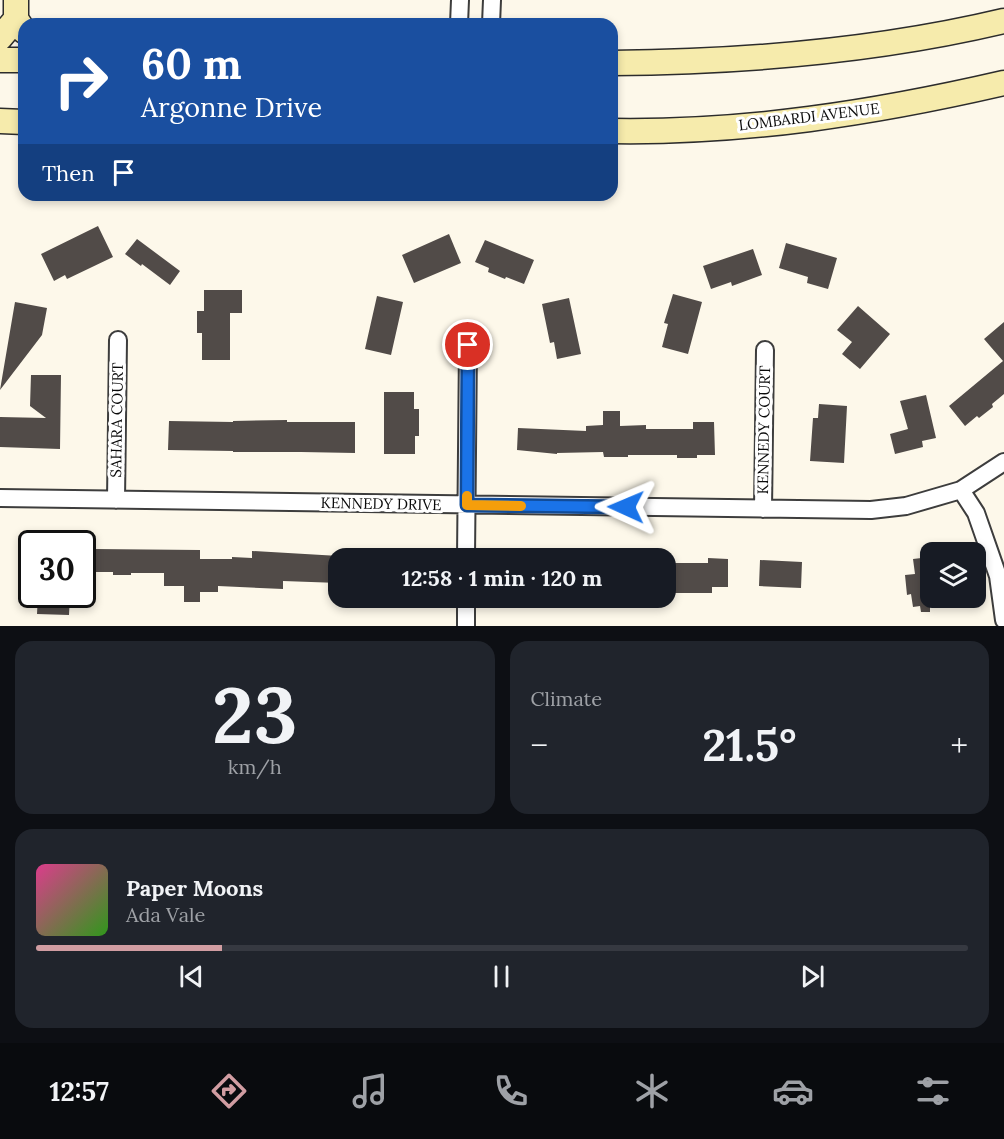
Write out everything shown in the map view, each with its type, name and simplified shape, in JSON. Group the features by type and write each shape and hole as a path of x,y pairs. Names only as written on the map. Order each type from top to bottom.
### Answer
{"main road":[{"path":"0,38 18,18"},
{"path":"618,63 729,59 820,51 931,37 1004,21"},
{"path":"0,60 18,60"},
{"name":"LOMBARDI AVENUE","path":"618,131 705,129 818,119 891,107 1004,83"},
{"path":"0,121 18,122"}],"street":[{"path":"459,18 460,0"},
{"path":"491,18 492,0"},
{"name":"SAHARA COURT","path":"116,500 118,340"},
{"path":"466,548 468,345"},
{"name":"KENNEDY COURT","path":"763,509 765,350"},
{"name":"KENNEDY DRIVE","path":"0,498 871,510 906,506 961,490 1004,462"},
{"path":"961,490 976,513 998,576 1004,620"},
{"path":"466,608 466,626"}],"building":[{"path":"98,226 113,257 67,279 65,275 54,281 41,254"},
{"path":"449,234 461,263 414,283 402,255"},
{"path":"137,239 180,271 170,285 125,254"},
{"path":"485,240 534,260 524,284 488,272 489,268 475,262"},
{"path":"786,243 837,258 828,289 807,283 808,277 779,268"},
{"path":"753,249 762,275 732,286 731,282 711,289 703,266"},
{"path":"204,290 242,290 242,313 230,313 230,360 202,360 202,333 197,333 197,311 204,311"},
{"path":"673,294 702,302 688,354 662,347 668,324 664,323"},
{"path":"377,296 403,302 391,355 365,349"},
{"path":"569,298 581,354 557,359 554,342 550,343 542,304"},
{"path":"15,302 47,308 42,335 0,390"},
{"path":"858,306 890,334 860,369 842,354 852,342 837,330"},
{"path":"1004,322 1004,394 992,404 993,407 965,426 949,406 1003,361 984,339"},
{"path":"31,375 61,375 60,449 0,447 0,417 46,418 30,406"},
{"path":"384,392 414,392 414,409 419,409 419,436 415,436 415,454 384,454"},
{"path":"926,395 936,438 922,441 923,447 895,454 890,434 908,429 900,401"},
{"path":"819,404 847,406 844,463 810,461 813,418 818,418"},
{"path":"603,411 620,411 620,426 646,425 646,429 693,429 693,422 714,422 715,455 697,455 697,458 677,458 677,455 604,457 603,452 557,454 517,450 518,428 586,431 586,426 603,425"},
{"path":"287,420 287,422 355,422 355,453 168,450 169,421"},
{"path":"96,549 200,550 200,559 252,558 252,551 328,555 328,583 283,581 283,589 218,586 218,592 200,592 200,602 184,602 184,586 164,586 164,573 113,575 113,572 96,572"},
{"path":"708,558 728,559 728,587 712,587 712,593 676,593 676,563 708,563"},
{"path":"920,558 920,606 913,607 911,594 907,595 905,575 915,574 913,559"},
{"path":"760,560 802,562 801,588 759,586"},
{"path":"37,608 69,608 69,615 37,614"},
{"path":"920,608 930,608 930,612 921,612"}],"slow traffic":[{"path":"467,496 467,505 521,506"}],"route":[{"path":"468,345 467,505 626,507"}]}
